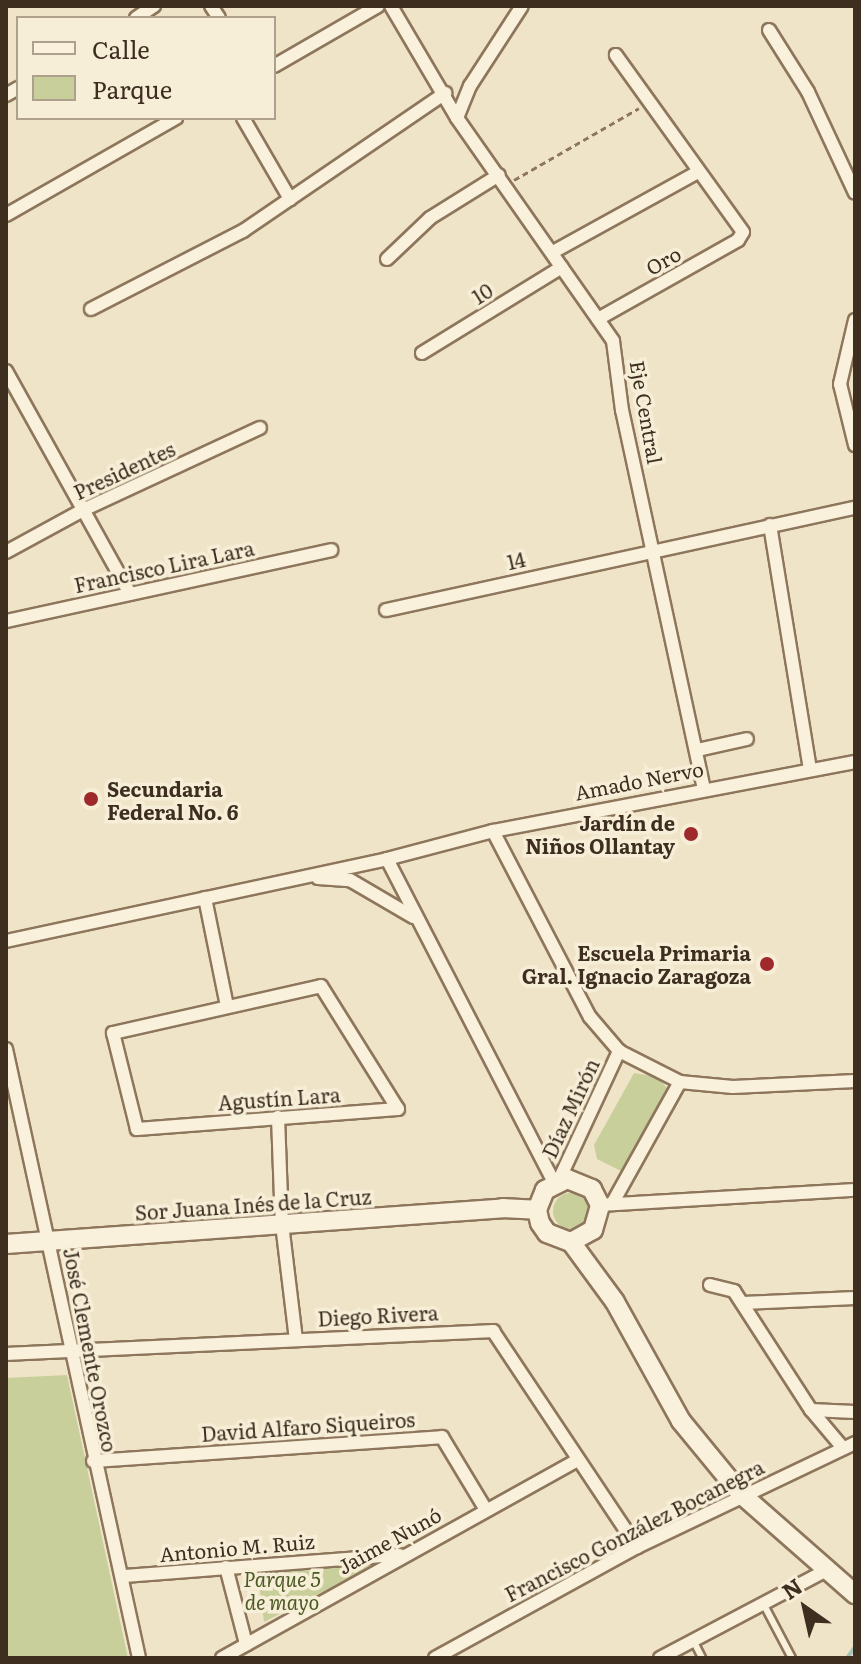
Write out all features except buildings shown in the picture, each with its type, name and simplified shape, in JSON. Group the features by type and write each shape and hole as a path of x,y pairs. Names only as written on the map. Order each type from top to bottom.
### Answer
{"main road":[{"path":"571,1242 593,1230 606,1205 581,1181 556,1182 537,1210 547,1233 571,1242 615,1302 681,1421 741,1494 852,1592"},
{"name":"Sor Juana Inés de la Cruz","path":"6,1244 503,1208 537,1210"}],"street":[{"path":"276,65 378,6"},
{"name":"Eje Central","path":"391,6 457,118 503,179 613,341 622,410 704,790"},
{"path":"457,118 470,86 522,6"},
{"path":"769,30 808,92 855,193"},
{"path":"553,252 696,173 616,55"},
{"path":"91,309 243,231 445,93"},
{"path":"6,215 172,120"},
{"path":"244,120 290,199"},
{"name":"Oro","path":"598,319 738,240 743,232 741,222 696,173"},
{"path":"387,259 430,218 503,179"},
{"name":"10","path":"422,353 562,267"},
{"path":"855,320 840,384 855,445"},
{"path":"6,371 130,594"},
{"name":"Presidentes","path":"6,552 83,510 260,428"},
{"name":"14","path":"386,610 855,508"},
{"path":"770,525 810,769"},
{"name":"Francisco Lira Lara","path":"6,621 331,550"},
{"path":"697,750 747,739"},
{"name":"Amado Nervo","path":"6,941 387,859 493,831 855,762"},
{"path":"493,831 590,1017 619,1051 680,1082 733,1087 855,1081"},
{"path":"387,859 556,1182"},
{"path":"303,877 350,880 399,905 421,925"},
{"path":"205,898 227,1006"},
{"name":"Agustín Lara","path":"321,986 398,1109 278,1117 137,1129 113,1033 321,986"},
{"name":"José Clemente Orozco","path":"6,1049 93,1461 124,1576 139,1658"},
{"name":"Díaz Mirón","path":"556,1182 619,1051"},
{"path":"606,1205 680,1082"},
{"path":"278,1117 282,1224 296,1339"},
{"path":"606,1205 855,1190"},
{"path":"710,1285 734,1291 811,1410 849,1445"},
{"path":"743,1303 855,1298"},
{"name":"Diego Rivera","path":"6,1354 71,1348 493,1331 637,1547"},
{"path":"811,1410 855,1412"},
{"name":"David Alfaro Siqueiros","path":"93,1461 442,1437 486,1510"},
{"name":"Francisco González Bocanegra","path":"435,1658 637,1547 741,1494 849,1445"},
{"name":"Jaime Nunó","path":"222,1658 402,1554 578,1460"},
{"name":"Antonio M. Ruiz","path":"124,1576 402,1554"},
{"path":"226,1567 246,1644"},
{"path":"660,1658 825,1571"}],"lane":[{"path":"764,1603 792,1658"},
{"path":"693,1640 702,1658"}],"path":[{"path":"503,179 646,103"}],"green space":[{"path":"634,1073 658,1077 670,1092 630,1166 621,1171 597,1159 594,1145"},
{"path":"571,1193 584,1198 589,1211 584,1224 571,1229 558,1224 553,1211 558,1198"},
{"path":"67,1375 128,1658 6,1658 6,1378"},
{"name":"Parque 5 de mayo","path":"375,1565 264,1622 257,1568"}],"waterway":[{"path":"847,1658 855,1647"}],"place":[{"name":"Secundaria Federal No. 6","path":"91,799"},
{"name":"Jardín de Niños Ollantay","path":"691,834"},
{"name":"Escuela Primaria Gral. Ignacio Zaragoza","path":"767,964"}]}
